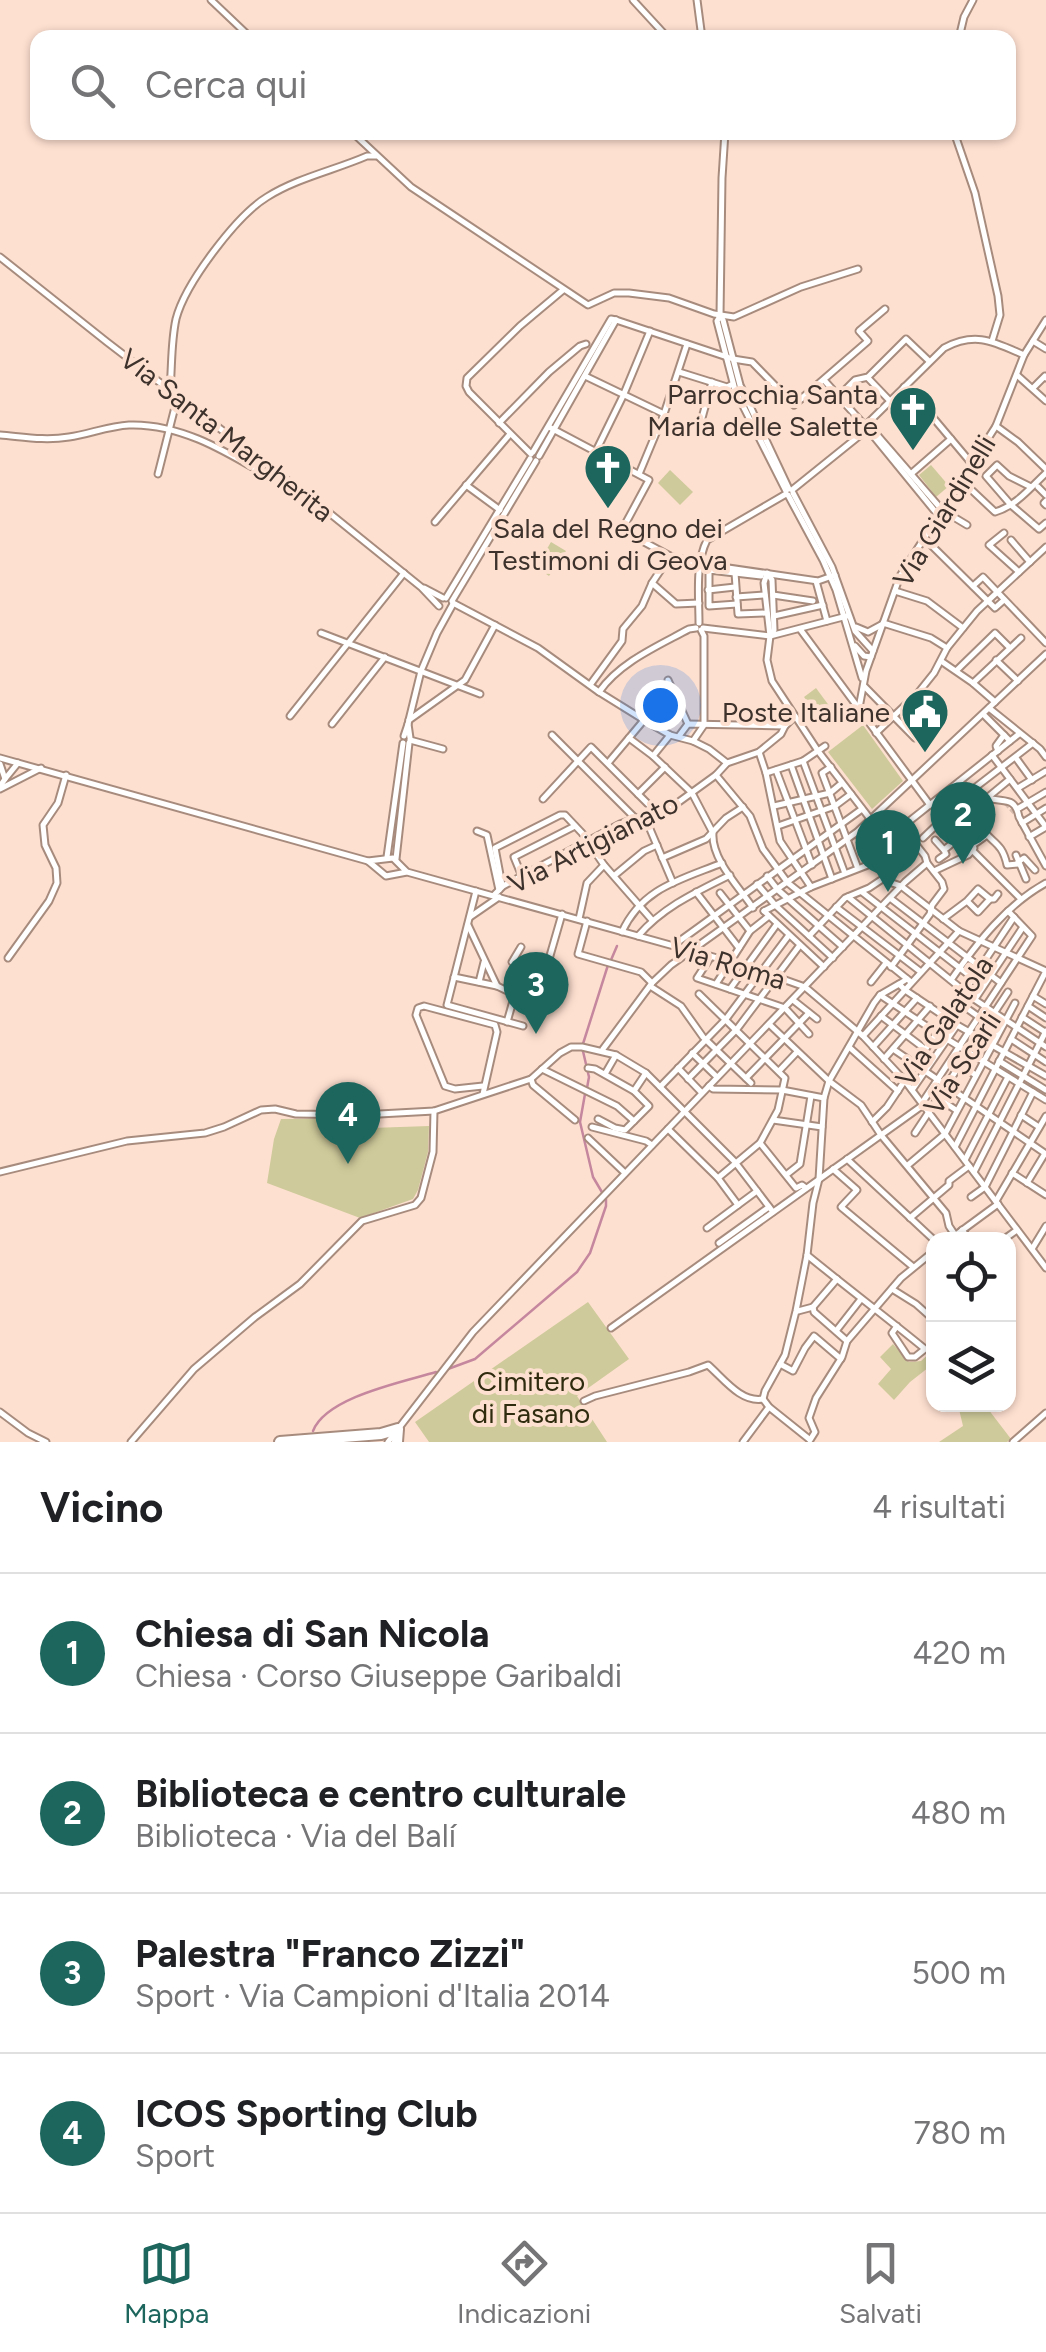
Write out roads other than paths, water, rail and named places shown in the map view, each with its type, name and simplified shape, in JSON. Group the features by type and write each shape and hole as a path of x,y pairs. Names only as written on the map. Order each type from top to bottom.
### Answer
{"highway":[{"path":"280,1442 381,1434 398,1429 398,1442"},
{"path":"336,1438 352,1442"}],"street":[{"path":"211,0 243,30"},
{"path":"633,0 661,30"},
{"path":"696,0 701,30"},
{"path":"962,30 973,0"},
{"path":"360,140 411,188 588,305 614,292 629,293 668,298 734,317 801,286 858,269"},
{"path":"725,140 720,316 741,388 833,576 849,618 872,654 864,656 853,643"},
{"path":"956,140 975,194 998,296 1000,315 992,341"},
{"path":"170,389 174,334 181,304 220,244 266,197 288,185 377,156"},
{"name":"Via Santa Margherita","path":"0,257 421,587 449,604"},
{"path":"534,457 466,386 467,378 563,290"},
{"path":"439,607 445,612 500,510 616,320 733,360 752,362 794,406 868,341 859,331 884,309"},
{"path":"720,316 717,322 733,384 773,469 789,492"},
{"name":"Via Giardinelli","path":"859,708 872,654 900,576 996,426 1024,355 1046,320"},
{"path":"596,451 650,332"},
{"path":"693,741 704,725 704,636 699,603 700,564 707,540 789,492 864,432 944,348 958,340 976,338 1024,355"},
{"path":"838,397 855,380 868,377 906,340 929,362"},
{"path":"1033,341 1046,349"},
{"path":"499,423 549,372 586,344"},
{"path":"639,474 687,344"},
{"path":"678,372 726,387 733,384"},
{"path":"582,375 664,414"},
{"path":"1017,375 1046,402"},
{"path":"868,377 890,401"},
{"path":"1033,388 1046,378"},
{"path":"824,380 940,513 966,525"},
{"path":"700,426 712,382"},
{"path":"904,387 972,464"},
{"path":"158,474 178,394"},
{"path":"0,435 53,439 118,426 171,429 300,490"},
{"path":"961,480 995,512 1035,487 1046,471 996,426"},
{"path":"552,428 649,480 622,530 670,556 815,581 833,576"},
{"path":"435,522 510,434"},
{"path":"909,476 951,440"},
{"path":"380,870 389,852 405,739 422,672 449,604 534,457"},
{"path":"1046,500 1035,487 1009,476 997,465 986,476 1039,529 1046,522"},
{"path":"466,485 500,510"},
{"path":"1004,532 989,545 1019,572"},
{"path":"924,538 996,608 1004,600"},
{"path":"1011,540 1030,562"},
{"path":"876,732 918,693 947,648 988,600 1046,547"},
{"path":"590,685 622,642 623,629 642,606 670,556"},
{"path":"764,574 708,570 709,606 769,595 823,605"},
{"path":"290,716 404,573"},
{"path":"734,573 738,614 770,614 814,604"},
{"path":"764,574 769,595 768,670 772,680 822,748 830,767 862,809 883,824 892,842"},
{"path":"973,586 983,577 1046,643"},
{"path":"814,604 815,581"},
{"path":"815,581 828,622"},
{"path":"652,583 676,604 699,603"},
{"name":"Via Santa Margherita","path":"421,587 439,607"},
{"path":"708,590 735,587"},
{"path":"894,591 927,601 963,628"},
{"path":"439,607 449,604 538,648 644,720 709,749 727,763"},
{"path":"437,633 439,607"},
{"path":"599,692 621,668 689,629 770,636 849,618"},
{"path":"849,618 858,630 874,631 883,623 931,638 947,648"},
{"path":"849,618 864,686 916,738"},
{"path":"409,722 460,686 495,625"},
{"path":"800,630 930,805"},
{"path":"957,670 995,632 1010,648"},
{"path":"321,633 480,694"},
{"path":"973,683 1021,638"},
{"path":"955,1147 1046,971 959,931 886,877 872,862 859,836 1046,654"},
{"path":"332,724 385,658"},
{"path":"940,660 995,702"},
{"path":"996,660 1018,680"},
{"path":"668,680 688,724"},
{"path":"989,708 1019,734 1043,748 1046,757"},
{"path":"983,714 1010,741"},
{"path":"796,716 759,752 780,841 811,887"},
{"path":"608,764 644,720"},
{"path":"653,756 688,724 785,726"},
{"path":"871,982 899,956 944,890 927,863 920,841 907,833 905,826 930,805 952,795 959,782 1019,734"},
{"path":"552,735 635,818"},
{"path":"1004,735 995,753 1046,827 1029,837"},
{"path":"629,738 692,794 714,833 712,839 722,863 743,894 824,967"},
{"path":"405,739 443,750"},
{"path":"5,779 0,761 41,768 368,861 386,876 395,874 397,862 405,739"},
{"path":"972,790 1034,743"},
{"path":"543,800 592,748 655,811"},
{"path":"766,773 803,760 822,748"},
{"name":"Via Artigianato","path":"469,921 522,876 635,818 676,804 727,763 759,752"},
{"path":"1016,757 1032,780"},
{"path":"803,760 844,871"},
{"path":"0,787 19,763"},
{"path":"14,782 20,776 19,763"},
{"path":"791,764 832,879"},
{"path":"638,794 665,766"},
{"path":"830,767 822,773 857,866"},
{"path":"0,787 41,768"},
{"path":"776,770 812,866"},
{"path":"988,798 1046,771"},
{"path":"8,958 50,901 57,883 43,825 58,803 66,775"},
{"path":"716,775 750,816 763,850 788,883 909,981"},
{"path":"959,782 988,798 1005,801 1019,816 1042,866"},
{"path":"774,806 830,793 842,783"},
{"path":"1005,801 1014,784"},
{"path":"1019,816 1028,802 1046,792"},
{"path":"778,826 835,806 851,794"},
{"path":"933,836 934,825 964,806 952,795"},
{"path":"662,858 706,839 743,807"},
{"path":"1019,816 1046,808"},
{"path":"672,946 862,809"},
{"path":"961,810 979,821 986,836 1004,850 1007,865 1024,858 1042,866"},
{"path":"499,892 495,848 564,815 652,920"},
{"path":"644,815 673,883"},
{"path":"949,816 1021,899"},
{"path":"875,821 890,826"},
{"path":"602,1050 651,984 671,966 875,821"},
{"path":"875,821 883,852"},
{"path":"522,876 514,857 576,826"},
{"path":"477,832 487,835 499,892"},
{"path":"716,984 750,932 775,906 872,862 907,833"},
{"path":"944,850 965,833"},
{"path":"920,841 933,836"},
{"path":"933,836 946,854 939,859"},
{"path":"934,872 968,854 986,836"},
{"path":"614,876 657,845"},
{"path":"1038,851 1046,846"},
{"path":"1018,860 1026,879"},
{"path":"368,861 397,862"},
{"name":"Via Roma","path":"397,862 408,872"},
{"path":"622,932 629,916 659,889 722,863"},
{"path":"388,1442 474,1332 900,886 927,863"},
{"path":"579,919 588,883 604,865"},
{"path":"713,866 721,880"},
{"name":"Via Roma","path":"395,874 408,872 499,892 622,932 746,966 805,988 874,1047 905,1081 1046,1268"},
{"path":"638,936 652,920 730,875"},
{"path":"767,876 843,947"},
{"path":"816,876 818,884"},
{"path":"808,936 848,897 886,877"},
{"path":"951,981 980,939 1011,914 1021,899 1046,883"},
{"path":"757,884 775,906 833,958"},
{"path":"966,902 978,912 1006,884"},
{"path":"943,919 978,888 990,899"},
{"path":"476,890 447,1005 523,1026"},
{"path":"696,892 739,948"},
{"path":"862,892 983,986"},
{"path":"720,893 750,932"},
{"path":"848,897 974,999 1043,1045"},
{"path":"890,898 1002,983"},
{"path":"836,907 921,972"},
{"path":"521,948 512,962 546,972 562,914"},
{"path":"719,1243 834,1169 922,1104 1032,936 1011,914"},
{"name":"Via Galatola","path":"872,1122 898,1091 974,979 1011,914"},
{"path":"469,921 497,986"},
{"path":"587,921 578,954 640,972 681,1006 705,1040 748,1080 809,1013"},
{"path":"730,989 777,924"},
{"path":"699,926 708,940"},
{"path":"974,999 1023,926"},
{"path":"926,1256 912,1266 847,1341 841,1359 816,1398 809,1418 815,1432 811,1441 763,1399 780,1364 796,1311 819,1179 824,1098 849,1047 959,931"},
{"path":"660,1086 726,1019 789,935"},
{"path":"688,1078 737,1030 800,945"},
{"path":"710,956 697,978 784,1008 809,1034"},
{"path":"480,982 484,959"},
{"path":"454,977 497,986 530,1002"},
{"path":"1038,985 1046,990"},
{"path":"860,1034 880,995 902,987"},
{"path":"902,987 969,1032 1046,1074 1042,1088 999,1061"},
{"name":"Via Scarli","path":"916,1133 1008,992"},
{"path":"507,1022 515,994"},
{"path":"699,994 785,1078 773,1120 760,1143 718,1178"},
{"path":"880,995 1046,1100"},
{"path":"1033,996 1046,1004"},
{"path":"874,1047 917,998"},
{"path":"793,1000 817,1019"},
{"path":"958,1002 978,1017"},
{"path":"907,1165 945,1134 1014,1003"},
{"path":"483,1090 495,1025 424,1006 416,1011 439,1075 445,1086 455,1089 483,1090 514,1086 531,1079 570,1046 616,1055 660,1086 736,1162 771,1210"},
{"path":"869,1064 893,1049 930,1006"},
{"path":"1028,1006 1046,1018"},
{"path":"881,1016 925,1050"},
{"path":"910,1218 969,1166 1043,1045 1046,1032 1022,1017"},
{"path":"769,1024 860,1106 946,1213 951,1232"},
{"path":"912,1090 957,1024"},
{"path":"1010,1040 1046,1062"},
{"path":"849,1047 898,1091"},
{"path":"893,1049 1046,1153 1027,1183"},
{"path":"778,1071 798,1052"},
{"path":"692,1053 717,1077"},
{"path":"605,1074 616,1055"},
{"path":"960,1066 976,1076"},
{"path":"588,1068 634,1091 649,1106 625,1130 598,1119"},
{"path":"678,1068 702,1093"},
{"path":"542,1069 617,1106 634,1121"},
{"path":"634,1091 646,1073"},
{"path":"969,1166 988,1114 1008,1076"},
{"path":"531,1079 533,1085 576,1120"},
{"path":"709,1086 713,1090 782,1090 824,1098"},
{"path":"0,1172 128,1141 205,1133 261,1110 275,1108 296,1114 434,1111 483,1090"},
{"path":"972,1197 985,1187 1033,1092"},
{"path":"786,1175 800,1164 812,1096"},
{"path":"938,1098 957,1111"},
{"path":"131,1442 194,1369 300,1284 362,1221 415,1205 426,1184 433,1152 434,1111"},
{"path":"1021,1115 1039,1128"},
{"path":"959,1232 997,1202 1046,1116"},
{"path":"773,1120 822,1126"},
{"path":"592,1128 652,1145"},
{"path":"668,1129 718,1178 738,1206"},
{"path":"588,1138 625,1173"},
{"path":"760,1143 796,1188 806,1188"},
{"path":"846,1160 926,1233"},
{"path":"834,1169 856,1190 841,1208 912,1266"},
{"path":"1012,1173 1045,1191"},
{"path":"707,1228 757,1191"},
{"path":"612,1328 771,1210"},
{"path":"1032,1249 1046,1226"},
{"path":"1013,1232 1017,1229"},
{"path":"807,1255 898,1326 925,1349 908,1357 892,1333 898,1326"},
{"path":"796,1311 812,1307 837,1279"},
{"path":"892,1289 926,1313"},
{"path":"836,1331 861,1299"},
{"path":"812,1307 847,1341"},
{"path":"780,1364 792,1370 814,1336 841,1359"},
{"path":"584,1401 708,1365 747,1399 763,1399"},
{"path":"743,1442 769,1407"},
{"path":"0,1412 46,1442"},
{"path":"1013,1442 1046,1413"}],"waterway":[{"path":"611,960 617,946"},
{"path":"587,1088 589,1077 582,1047 608,965"},
{"path":"448,1369 475,1359 577,1272 590,1253 606,1199 593,1177 580,1122 585,1094"},
{"path":"313,1431 321,1419 349,1400 436,1372"}],"tunnel":[{"path":"1006,803 1017,815"}],"place":[{"name":"Parrocchia Santa Maria delle Salette","path":"913,452"},
{"name":"Sala del Regno dei Testimoni di Geova","path":"608,510"},
{"name":"Poste Italiane","path":"925,754"},
{"name":"Biblioteca e centro culturale","path":"963,864"},
{"name":"Chiesa di San Nicola","path":"888,892"},
{"name":"Palestra \"Franco Zizzi\"","path":"536,1034"},
{"name":"ICOS Sporting Club","path":"348,1164"}],"park label":[{"name":"Cimitero di Fasano","path":"531,1397"}]}
